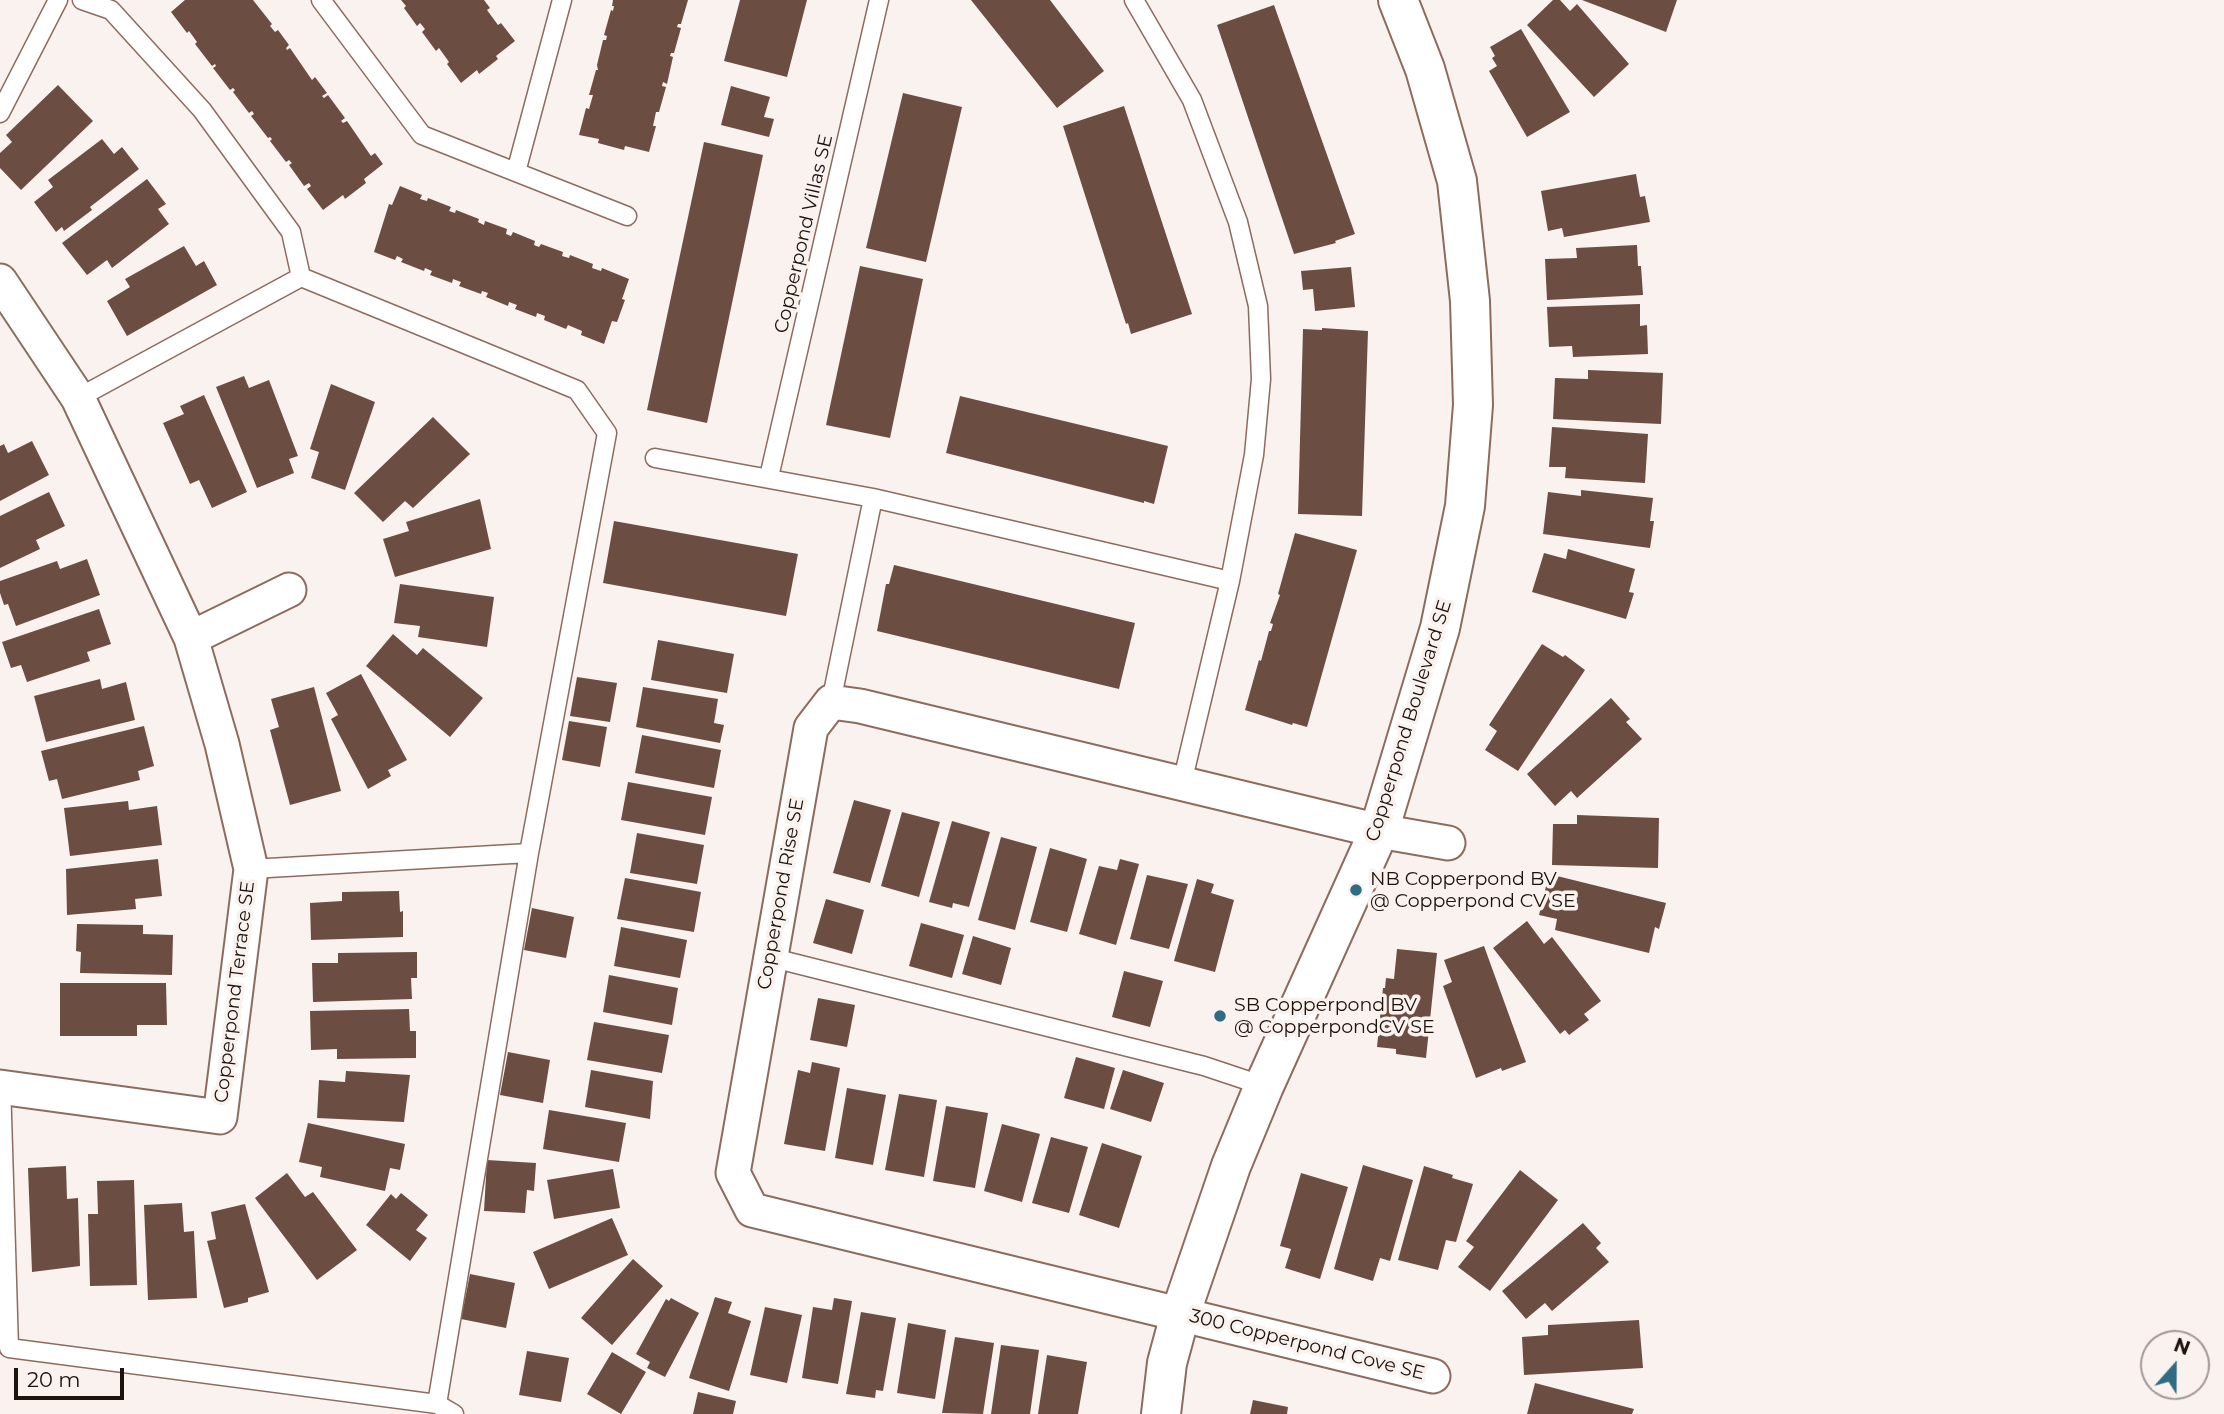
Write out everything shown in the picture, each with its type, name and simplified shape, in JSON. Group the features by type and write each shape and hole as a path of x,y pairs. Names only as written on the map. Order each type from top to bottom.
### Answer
{"street":[{"name":"Copperpond Boulevard SE","path":"1161,1414 1167,1363 1180,1315 1231,1166 1264,1086 1379,831 1440,628 1465,506 1473,405 1470,301 1457,181 1425,69 1398,0"},
{"name":"Copperpond Terrace SE","path":"0,281 78,398 191,638 222,744 251,869 220,1117 1,1083"},
{"path":"191,638 289,590"},
{"path":"831,702 860,706 1379,831 1448,844"},
{"name":"Copperpond Rise SE","path":"831,702 811,728 733,1173 752,1210 1180,1315"},
{"name":"300 Copperpond Cove SE","path":"1180,1315 1433,1376"}],"lane":[{"path":"0,113 58,0"},
{"path":"82,0 111,10 202,110 291,232 301,277"},
{"path":"321,0 422,135 627,216"},
{"path":"516,172 562,0"},
{"name":"Copperpond Villas SE","path":"769,477 879,0"},
{"path":"1134,0 1192,100 1238,222 1258,306 1261,379 1254,455 1230,581 1182,783"},
{"path":"78,398 301,277"},
{"path":"301,277 577,390 607,433 529,853 437,1404"},
{"path":"655,458 873,498 1230,581"},
{"path":"831,702 873,498"},
{"path":"251,869 529,853"},
{"path":"769,957 1205,1066 1264,1086"},
{"path":"1,1083 9,1348 437,1404 454,1414"}],"building":[{"path":"185,0 253,0 272,24 270,26 275,32 278,30 289,45 287,50 290,48 312,80 315,77 327,93 322,96 324,98 328,95 345,118 341,121 347,121 371,156 375,153 383,164 364,179 366,183 345,199 343,195 323,210 307,189 311,186 309,183 304,186 289,165 292,163 289,160 286,162 270,141 272,139 268,138 251,116 254,114 252,111 249,113 233,92 233,88 230,90 213,68 215,64 212,66 195,44 197,42 189,31 187,33 171,12"},
{"path":"401,0 484,0 490,8 487,10 498,25 501,23 515,41 479,74 477,70 461,83 439,48 436,51 422,32 425,29 420,23 417,26"},
{"path":"613,0 688,0 681,24 677,27 681,28 674,53 670,56 673,57 667,84 663,82 662,86 666,87 659,112 656,112 653,126 656,126 649,152 625,146 624,150 598,143 599,139 579,135 586,108 589,109 593,95 589,95 598,70 603,40 606,40 607,36 604,35 611,10 613,11"},
{"path":"740,0 807,0 787,77 724,61"},
{"path":"971,0 1050,0 1104,71 1057,108"},
{"path":"1553,0 1560,0 1570,11 1577,4 1629,64 1594,97 1527,25"},
{"path":"1582,0 1677,0 1666,32"},
{"path":"1274,5 1355,234 1335,241 1336,243 1294,254 1217,25"},
{"path":"1521,29 1570,112 1527,137 1489,71 1497,66 1490,47"},
{"path":"58,85 93,121 21,190 0,168 0,153 12,142 6,135"},
{"path":"731,86 770,97 764,117 774,119 769,137 721,125"},
{"path":"903,93 962,107 926,262 866,248"},
{"path":"1124,106 1192,314 1131,334 1063,126"},
{"path":"102,139 114,154 122,147 139,169 90,207 92,210 64,231 62,227 56,232 34,202 53,187 48,180"},
{"path":"704,142 763,155 707,423 647,410"},
{"path":"1636,174 1640,197 1645,196 1650,222 1564,237 1562,228 1548,231 1541,191"},
{"path":"147,179 166,204 158,209 169,224 112,268 107,260 87,275 62,243"},
{"path":"400,186 422,195 420,199 427,201 428,198 451,207 449,211 455,213 456,210 479,219 478,222 484,225 485,221 507,229 506,234 511,236 513,232 535,241 534,245 539,247 541,244 563,252 562,256 569,258 570,255 593,264 592,268 601,271 602,268 629,279 617,322 612,321 604,344 581,335 582,331 568,325 566,329 544,320 545,316 537,313 536,317 515,309 517,305 509,302 508,306 486,297 488,293 482,291 481,294 459,286 461,282 453,279 452,283 430,275 432,271 425,268 424,271 401,262 403,259 397,256 395,260 374,252 389,204 392,205"},
{"path":"1637,245 1643,295 1547,300 1545,259 1577,258 1576,248"},
{"path":"184,246 196,266 204,261 217,285 127,336 107,301 130,287 125,279"},
{"path":"860,266 923,279 890,438 826,425"},
{"path":"1351,267 1355,307 1315,311 1313,289 1303,290 1301,271"},
{"path":"1640,304 1640,326 1647,325 1648,354 1573,357 1572,346 1549,347 1547,307"},
{"path":"1303,329 1368,331 1362,516 1298,514"},
{"path":"1588,370 1663,373 1661,424 1553,419 1555,378 1588,379"},
{"path":"244,376 249,388 269,380 298,456 289,459 294,473 257,488 216,387"},
{"path":"331,384 375,402 345,490 311,478 319,452 310,449"},
{"path":"204,395 247,492 212,508 199,480 190,484 163,423 184,414 180,406"},
{"path":"960,396 1168,446 1154,504 946,453"},
{"path":"433,417 470,454 413,508 405,501 383,522 354,493"},
{"path":"1552,427 1648,434 1645,483 1565,478 1566,467 1549,467"},
{"path":"32,441 49,475 0,501 0,446 4,444 8,453"},
{"path":"1581,490 1653,498 1650,521 1654,521 1650,548 1543,534 1548,492 1581,496"},
{"path":"49,492 65,526 36,540 40,549 0,568 0,516"},
{"path":"480,499 491,549 395,577 383,539 409,531 406,522"},
{"path":"614,521 798,554 786,616 603,583"},
{"path":"1295,533 1357,550 1307,727 1245,710 1259,660 1261,661 1273,624 1270,623 1280,595 1278,594"},
{"path":"1568,549 1635,569 1629,592 1634,593 1626,619 1532,592 1544,553 1566,559"},
{"path":"87,559 100,595 16,626 8,604 4,605 0,581 57,561 60,569"},
{"path":"894,565 1135,623 1119,689 877,631 886,584 889,584"},
{"path":"400,584 494,597 487,647 418,637 420,626 394,623"},
{"path":"99,609 111,644 87,652 90,661 27,682 21,665 11,668 2,642"},
{"path":"393,634 417,655 423,648 483,698 450,737 366,666"},
{"path":"658,640 734,654 727,693 651,680"},
{"path":"1542,644 1563,657 1565,655 1585,670 1518,771 1485,750 1497,731 1489,725"},
{"path":"361,674 407,760 388,770 391,776 368,789 331,719 338,715 326,693"},
{"path":"577,677 617,683 610,722 570,716"},
{"path":"100,679 102,689 126,682 135,720 46,742 34,696"},
{"path":"314,687 341,791 290,805 270,730 279,727 271,699"},
{"path":"643,687 718,699 714,723 724,725 720,743 636,727"},
{"path":"1611,698 1630,719 1626,722 1642,739 1577,798 1571,791 1555,806 1527,774"},
{"path":"569,721 607,727 600,767 562,760"},
{"path":"144,726 154,766 138,771 140,780 62,799 57,779 49,781 41,751"},
{"path":"642,735 721,750 714,788 635,773"},
{"path":"628,782 712,797 705,835 621,820"},
{"path":"854,800 891,810 870,883 833,873"},
{"path":"128,801 129,810 157,806 162,845 70,856 64,808"},
{"path":"902,812 940,822 919,897 881,886"},
{"path":"1577,815 1659,818 1658,868 1552,865 1553,824 1577,824"},
{"path":"952,821 990,832 969,907 953,903 952,908 929,902"},
{"path":"637,833 704,845 697,884 630,873"},
{"path":"1001,837 1037,847 1015,930 978,920"},
{"path":"1050,848 1087,859 1067,932 1030,922"},
{"path":"158,859 162,896 135,899 136,909 67,915 66,869"},
{"path":"1120,859 1139,864 1116,945 1079,934 1099,866 1117,870"},
{"path":"1549,874 1666,903 1659,929 1655,927 1649,953 1555,930 1557,919 1539,915"},
{"path":"1147,875 1188,884 1169,949 1130,939"},
{"path":"625,878 701,892 694,932 617,919"},
{"path":"1197,879 1214,884 1211,893 1234,900 1215,972 1174,961"},
{"path":"399,891 400,912 403,911 403,937 311,940 310,903 342,901 342,892"},
{"path":"826,899 864,910 852,954 813,943"},
{"path":"532,908 574,917 566,958 524,950"},
{"path":"1527,921 1544,944 1552,937 1601,1001 1584,1014 1589,1020 1569,1035 1565,1030 1560,1034 1493,948"},
{"path":"921,923 964,935 952,978 909,966"},
{"path":"77,924 143,925 143,934 173,935 172,975 80,973 81,952 76,951"},
{"path":"621,927 687,940 680,978 614,966"},
{"path":"973,936 1011,948 1001,985 962,974"},
{"path":"1484,946 1526,1062 1476,1078 1443,986 1452,982 1444,960"},
{"path":"1397,949 1437,953 1426,1058 1396,1054 1396,1049 1377,1047 1383,988 1386,978 1394,979"},
{"path":"417,952 417,978 411,978 412,999 313,1002 312,963 338,963 338,953"},
{"path":"1124,971 1163,981 1150,1027 1112,1017"},
{"path":"609,975 678,988 672,1025 603,1012"},
{"path":"60,983 166,983 167,1025 137,1025 137,1036 60,1036"},
{"path":"818,998 855,1005 847,1047 810,1040"},
{"path":"409,1009 410,1031 416,1031 416,1058 337,1059 337,1049 311,1050 310,1011"},
{"path":"594,1022 669,1035 662,1073 587,1060"},
{"path":"508,1052 550,1060 543,1103 500,1095"},
{"path":"1076,1057 1115,1068 1104,1109 1064,1098"},
{"path":"812,1062 840,1068 825,1151 784,1144 798,1070 810,1073"},
{"path":"591,1070 653,1081 650,1119 585,1107"},
{"path":"1123,1070 1164,1083 1151,1122 1110,1109"},
{"path":"346,1071 410,1075 404,1122 317,1118 319,1080 345,1082"},
{"path":"847,1088 886,1095 873,1165 835,1158"},
{"path":"899,1094 937,1100 924,1177 885,1170"},
{"path":"946,1106 988,1113 975,1188 933,1181"},
{"path":"549,1110 626,1123 619,1162 543,1149"},
{"path":"308,1123 405,1144 400,1170 390,1168 385,1191 320,1177 322,1167 299,1162"},
{"path":"1002,1124 1040,1134 1022,1202 984,1191"},
{"path":"1051,1137 1088,1147 1069,1213 1032,1203"},
{"path":"1102,1143 1142,1156 1119,1228 1079,1215"},
{"path":"487,1160 536,1163 534,1191 527,1190 525,1213 484,1211"},
{"path":"1363,1165 1413,1180 1390,1261 1380,1258 1373,1281 1334,1269"},
{"path":"66,1166 67,1199 78,1198 80,1266 32,1272 28,1168"},
{"path":"1424,1166 1473,1184 1456,1242 1446,1240 1438,1270 1398,1260"},
{"path":"613,1169 620,1208 554,1219 547,1180"},
{"path":"1520,1170 1558,1200 1490,1291 1458,1267 1474,1247 1466,1241"},
{"path":"287,1173 305,1197 313,1192 357,1250 317,1280 255,1198"},
{"path":"1301,1173 1348,1187 1320,1279 1285,1268 1291,1249 1280,1246"},
{"path":"134,1180 137,1285 90,1286 88,1214 98,1214 97,1181"},
{"path":"401,1193 428,1215 416,1230 427,1238 410,1261 366,1225 391,1194 396,1199"},
{"path":"182,1203 184,1232 194,1231 197,1298 148,1300 144,1205"},
{"path":"245,1204 269,1292 248,1298 248,1302 224,1308 207,1241 216,1239 211,1212"},
{"path":"612,1218 628,1255 549,1289 533,1252"},
{"path":"1583,1223 1601,1243 1596,1248 1609,1262 1552,1311 1545,1303 1526,1319 1502,1291"},
{"path":"633,1259 663,1286 612,1345 581,1318"},
{"path":"470,1274 515,1283 506,1328 461,1319"},
{"path":"715,1297 732,1302 728,1313 751,1321 729,1391 689,1378"},
{"path":"671,1298 699,1313 665,1377 647,1368 650,1362 636,1354 666,1299 669,1301"},
{"path":"834,1298 852,1301 838,1384 802,1378 813,1307 832,1310"},
{"path":"765,1307 802,1315 787,1383 750,1375"},
{"path":"861,1312 896,1318 883,1391 876,1390 875,1398 846,1394"},
{"path":"1639,1320 1643,1368 1524,1375 1522,1337 1548,1335 1548,1325"},
{"path":"908,1323 946,1330 935,1399 897,1393"},
{"path":"955,1337 994,1343 983,1414 942,1413"},
{"path":"1001,1345 1039,1350 1030,1414 991,1414"},
{"path":"527,1351 569,1358 561,1402 519,1395"},
{"path":"612,1352 646,1372 621,1414 587,1394"},
{"path":"1047,1355 1087,1362 1078,1414 1038,1414"},
{"path":"1535,1383 1634,1409 1632,1414 1527,1414"},
{"path":"698,1392 736,1401 733,1414 693,1414"},
{"path":"1253,1400 1288,1407 1287,1414 1250,1414"}],"place":[{"name":"NB Copperpond BV @ Copperpond CV SE","path":"1356,890"},
{"name":"SB Copperpond BV @ CopperpondCV SE","path":"1220,1016"}]}
